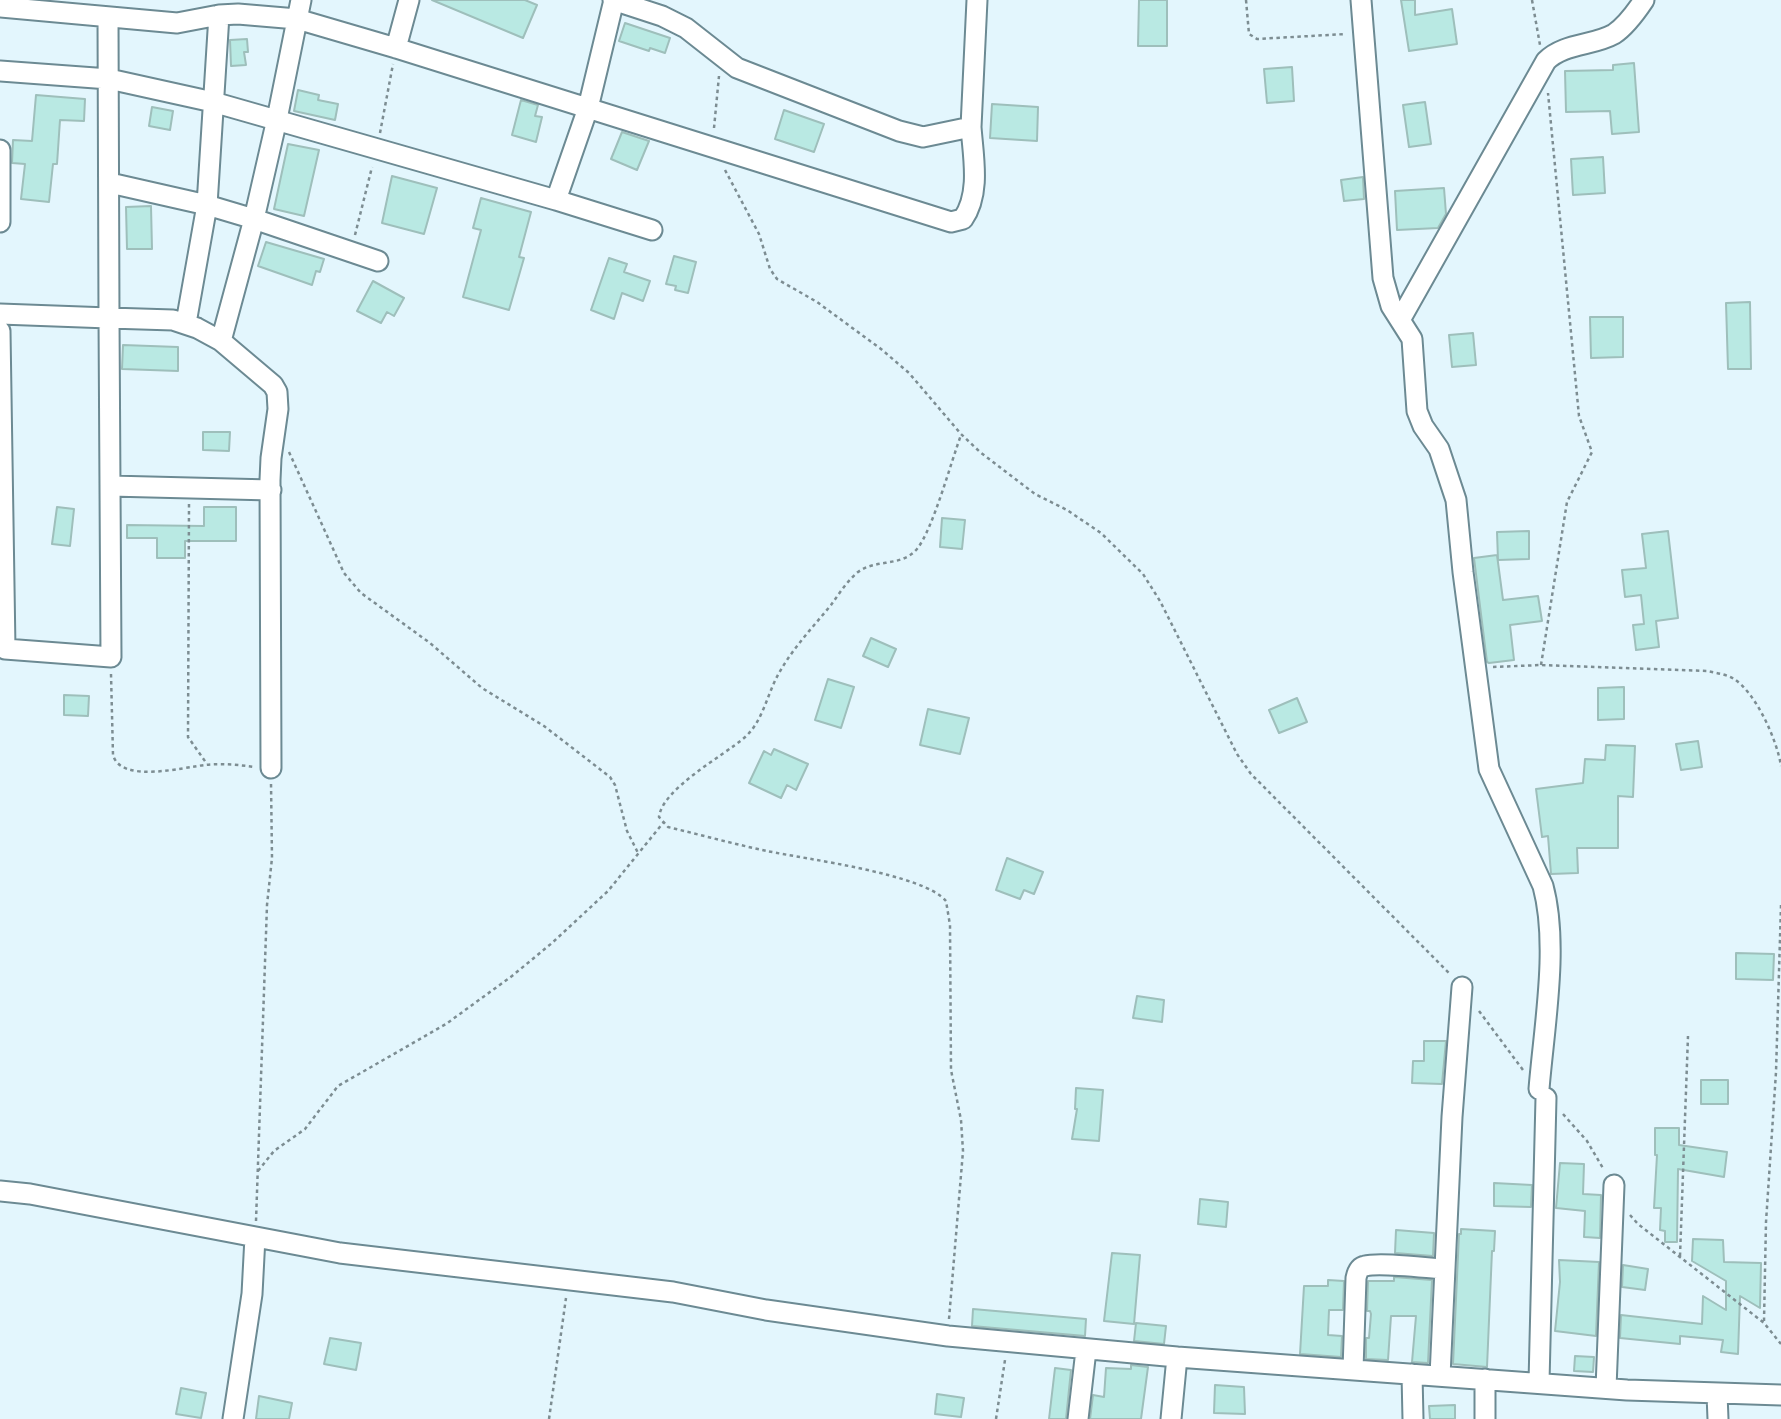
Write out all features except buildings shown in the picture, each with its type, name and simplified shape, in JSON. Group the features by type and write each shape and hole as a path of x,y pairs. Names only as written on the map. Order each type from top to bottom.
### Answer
{"street":[{"path":"396,48 409,0"},
{"path":"556,200 588,108 614,0 662,16 686,28 737,68 913,136 934,135 971,127"},
{"path":"0,7 177,23 219,15 299,10 396,48 955,222 965,216 974,174 971,127 977,0"},
{"path":"1361,0 1383,278 1391,306 1409,332 1413,345 1417,411 1423,426 1439,449 1456,500 1489,769 1543,886 1548,903 1548,984 1542,1093 1539,1382"},
{"path":"1400,320 1544,64 1559,51 1613,34 1626,23 1644,0"},
{"path":"221,341 254,219 299,10"},
{"path":"186,323 206,205 219,15"},
{"path":"0,331 3,649 111,657 108,17"},
{"path":"0,71 109,79 213,102 652,230"},
{"path":"0,150 0,222"},
{"path":"110,183 206,205 378,261"},
{"path":"0,314 173,320 186,323 221,341 272,385 277,393 278,409 271,458 271,768"},
{"path":"110,485 271,490"},
{"path":"1440,1376 1462,987"},
{"path":"1606,1388 1614,1185"},
{"path":"0,1191 30,1194 340,1253 673,1292 766,1310 947,1336 1086,1350 1606,1388 1781,1395"},
{"path":"233,1419 252,1294 255,1237"},
{"path":"1353,1370 1358,1270 1364,1266 1376,1265 1444,1269"},
{"path":"1078,1419 1086,1350"},
{"path":"1171,1419 1177,1357"},
{"path":"1412,1374 1413,1419"},
{"path":"1485,1379 1485,1419"},
{"path":"1717,1394 1718,1419"}],"path":[{"path":"1246,0 1249,34 1257,39 1363,33"},
{"path":"1532,0 1554,140 1580,423 1592,452 1567,502 1541,665"},
{"path":"721,55 712,147 759,234 770,270 777,279 817,302 899,365 980,452 1035,494 1067,510 1101,533 1143,574 1160,601 1237,754 1251,774 1462,987 1542,1093 1587,1140 1614,1185"},
{"path":"947,1336 963,1151 961,1120 951,1070 950,925 946,901 936,893 896,877 766,851 668,827 659,817 663,804 705,765 744,738 793,650 850,580 865,568 909,557 920,545 961,434"},
{"path":"288,448 344,573 361,593 430,643 482,688 544,726 610,777 615,785 627,831 638,853"},
{"path":"189,486 188,737 207,764"},
{"path":"111,657 112,742 115,761 128,769 158,772 207,764 271,768 272,858 267,905 255,1237"},
{"path":"1476,668 1541,665 1707,671 1730,677 1736,680 1771,729 1781,766"},
{"path":"258,1172 274,1152 304,1129 338,1086 446,1024 512,976 580,919 608,891 663,823"},
{"path":"1763,1323 1766,1222 1776,1072 1781,905"},
{"path":"1680,1255 1688,1036"},
{"path":"1629,1214 1763,1323 1781,1344"},
{"path":"549,1419 569,1281"},
{"path":"996,1419 1007,1342"}]}
